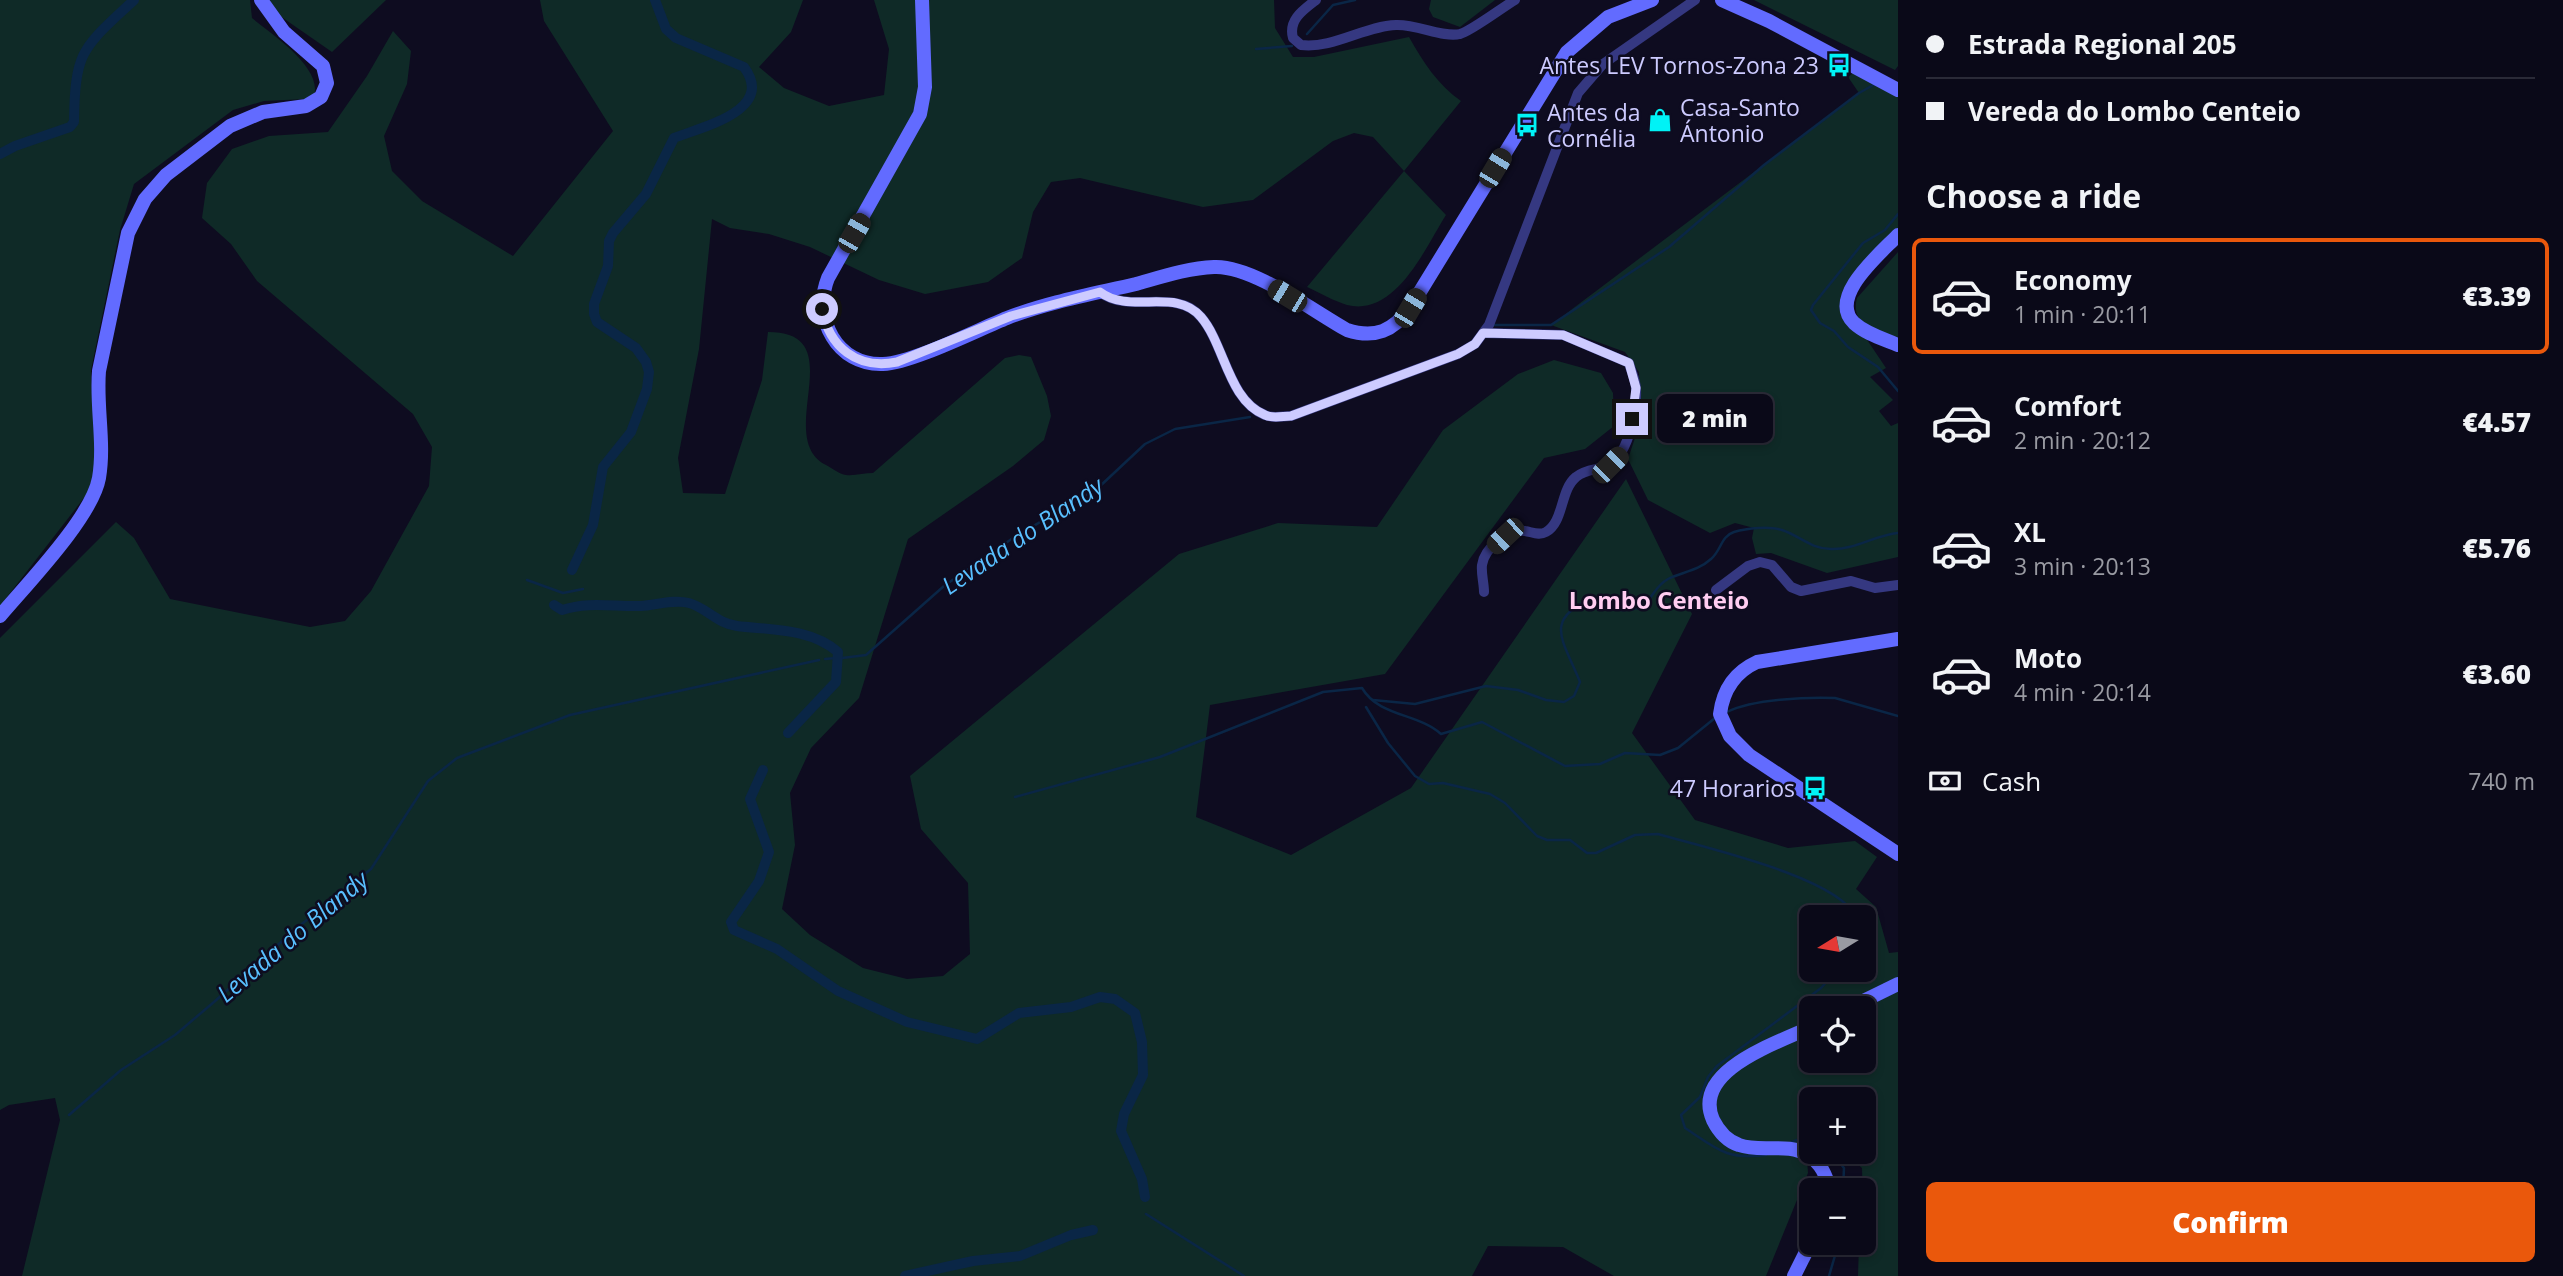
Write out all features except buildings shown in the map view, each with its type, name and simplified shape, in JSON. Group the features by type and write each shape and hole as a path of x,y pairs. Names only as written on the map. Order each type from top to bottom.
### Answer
{"main road":[{"path":"0,616 66,535 87,506 97,486 101,461 97,394 99,371 128,233 136,212 166,175 230,126 263,112 306,106 316,101 325,91 327,77 323,65 285,32 261,0"},
{"path":"922,0 925,87 920,114 828,278 822,295 822,309 831,337 855,358 867,363 888,364 1011,316 1202,268 1225,267 1252,275 1347,330 1370,335 1394,327 1410,308 1567,52 1608,17 1652,0"},
{"path":"1722,0 1769,21 1898,90"},
{"path":"1898,235 1858,278 1848,294 1846,304 1853,322 1863,330 1898,345"},
{"path":"1898,639 1770,659 1751,665 1729,685 1720,717 1730,736 1749,755 1898,854"},
{"path":"1874,996 1898,984"},
{"path":"1799,1033 1722,1073 1713,1087 1710,1107 1717,1127 1730,1141 1749,1148 1794,1149 1807,1154 1824,1171 1826,1178"},
{"path":"1794,1276 1804,1255"}],"street":[{"path":"1316,0 1302,10 1292,27 1293,38 1301,45 1319,44 1395,24 1423,27 1446,35 1462,34 1515,0"},
{"path":"1100,292 1107,297 1128,301 1188,305 1202,318 1243,398 1262,415 1269,417 1291,416 1458,354 1475,344 1489,324 1578,93 1603,64 1695,0"},
{"path":"1483,333 1563,335 1629,363 1636,388 1632,419 1622,453 1610,465 1577,476 1564,494 1555,521 1546,532 1514,532 1487,553 1482,568 1484,592"},
{"path":"1716,590 1748,566 1760,562 1775,568 1798,591 1851,581 1875,588 1898,585"}],"green space":[{"path":"0,0 250,0 252,18 293,52 311,74 315,85 314,96 306,99 264,101 233,110 134,184 120,230 91,370 96,467 87,494 0,606"},
{"path":"270,0 386,0 332,52 273,11"},
{"path":"540,0 803,0 791,32 759,67 784,88 829,106 884,95 889,49 874,0 1274,0 1275,28 1293,57 1314,57 1409,37 1445,88 1461,101 1404,171 1373,137 1354,133 1333,141 1253,200 1203,207 1080,178 1051,182 1033,212 1022,258 988,282 925,294 879,280 810,247 769,234 730,228 712,219 699,349 678,458 683,493 725,494 762,380 768,332 793,337 806,349 810,367 806,432 812,451 826,465 843,474 873,473 1005,358 1019,355 1031,357 1047,396 1051,416 1044,440 1013,466 908,539 859,698 811,748 790,793 795,845 782,909 810,935 863,968 907,979 943,976 970,954 968,883 921,829 910,776 1179,554 1278,523 1377,527 1443,430 1518,374 1554,360 1601,373 1613,393 1614,426 1585,449 1544,458 1385,674 1210,705 1196,817 1291,855 1411,788 1626,479 1692,614 1632,733 1695,820 1788,848 1855,841 1877,857 1856,889 1874,905 1799,905 1799,982 1876,982 1876,907 1889,953 1898,952 1898,1276 1858,1276 1859,1255 1876,1255 1876,1178 1862,1178 1862,1168 1858,1164 1876,1164 1876,1087 1799,1087 1799,1164 1807,1164 1808,1173 1806,1178 1799,1178 1799,1195 1766,1276 1614,1276 1563,1247 1488,1246 1472,1276 22,1276 60,1120 55,1098 9,1105 0,1110 0,638 116,522 134,538 170,599 310,627 345,621 371,591 429,486 432,447 413,414 257,281 231,244 202,218 207,183 232,149 269,136 328,132 367,76 393,31 411,51 407,84 384,136 392,171 422,201 513,256 613,131 544,21"},
{"path":"1431,0 1495,0 1460,27 1433,17 1429,9"},
{"path":"1754,0 1898,0 1898,66 1895,70"},
{"path":"1857,70 1898,97 1898,228 1841,301 1886,368 1870,377 1893,400 1879,411 1891,426 1898,423 1898,557 1827,573 1771,553 1756,554 1752,538 1754,528 1735,523 1710,533 1648,500 1628,459 1640,423 1639,372 1625,352 1551,325 1859,93 1848,77"},
{"path":"1404,171 1446,215 1407,277 1380,301 1364,306 1347,305 1307,287"},
{"path":"1898,252 1898,337 1867,330 1859,319 1856,308 1857,298"}],"waterway":[{"path":"0,154 70,127 74,122 77,79 85,52 103,29 134,0"},
{"path":"572,570 593,525 603,467 631,432 647,389 649,372 646,362 636,348 597,322 594,314 594,304 608,266 609,241 646,194 674,138 731,115 743,106 750,95 751,82 744,67 676,38 666,29 655,0"},
{"path":"1307,34 1333,5 1355,0"},
{"path":"1256,49 1292,46"},
{"name":"Levada do Blandy","path":"1493,325 1551,325 1669,247 1764,165 1859,93 1875,84"},
{"path":"1898,214 1885,230 1863,243 1811,310 1820,323 1834,331 1848,347 1878,367 1898,391"},
{"name":"Levada do Blandy","path":"842,658 866,655 944,586 1013,538 1098,488 1145,444 1175,429 1250,417"},
{"path":"1602,598 1621,610 1639,607 1668,579 1706,563 1726,537 1739,531 1777,529 1817,547 1831,549 1898,533"},
{"path":"527,580 563,593 583,589"},
{"path":"1373,700 1415,704 1486,686 1518,690 1546,700 1564,702 1574,696 1580,682 1563,643 1562,623 1567,614 1594,598"},
{"path":"554,605 562,610 592,605 641,606 683,602 695,605 730,624 803,634 827,644 838,652 836,682 788,733"},
{"name":"Levada do Blandy","path":"825,659 836,658"},
{"name":"Levada do Blandy","path":"69,1115 121,1070 175,1035 298,927 371,869 428,781 457,758 570,715 819,660"},
{"path":"1015,797 1160,757 1323,692 1362,688 1369,697 1388,710 1421,722 1441,734 1482,722 1565,766 1600,764 1625,753 1660,755 1678,748 1715,718"},
{"path":"1727,712 1765,702 1835,698 1898,716"},
{"path":"1366,707 1388,743 1415,776 1429,784 1443,783 1490,794 1505,803 1537,836 1547,840 1570,840 1587,853 1596,853 1635,835 1658,834 1767,865 1824,889 1846,905"},
{"path":"763,770 750,799 769,852 759,881 731,922 734,930 777,949 838,991 907,1022 977,1039 1019,1013 1071,1007 1100,997 1115,999 1135,1013 1142,1042 1143,1075 1124,1114 1121,1131 1142,1179 1145,1197"},
{"path":"1766,1155 1741,1156 1722,1151 1685,1128 1681,1115 1700,1097 1708,1077 1717,1066 1826,982"},
{"path":"1792,1142 1799,1139"},
{"path":"1841,1164 1844,1168 1844,1178"},
{"path":"1146,1214 1244,1276"},
{"path":"905,1276 973,1261 1020,1256 1071,1235 1093,1230"},
{"path":"1829,1276 1835,1255"}],"place":[{"name":"Antes LEV Tornos-Zona 23","path":"1839,65"},
{"name":"Casa-Santo Ántonio","path":"1660,120"},
{"name":"Antes da Cornélia","path":"1527,125"},
{"name":"47 Horarios","path":"1815,788"}],"district":[{"name":"Lombo Centeio","path":"1659,599"}],"route":[{"path":"822,309 831,337 844,351 867,363 888,364 1011,316 1100,292 1107,297 1128,301 1188,305 1202,318 1243,398 1262,415 1269,417 1291,416 1458,354 1475,344 1483,333 1563,335 1629,363 1636,388 1632,419"}]}
